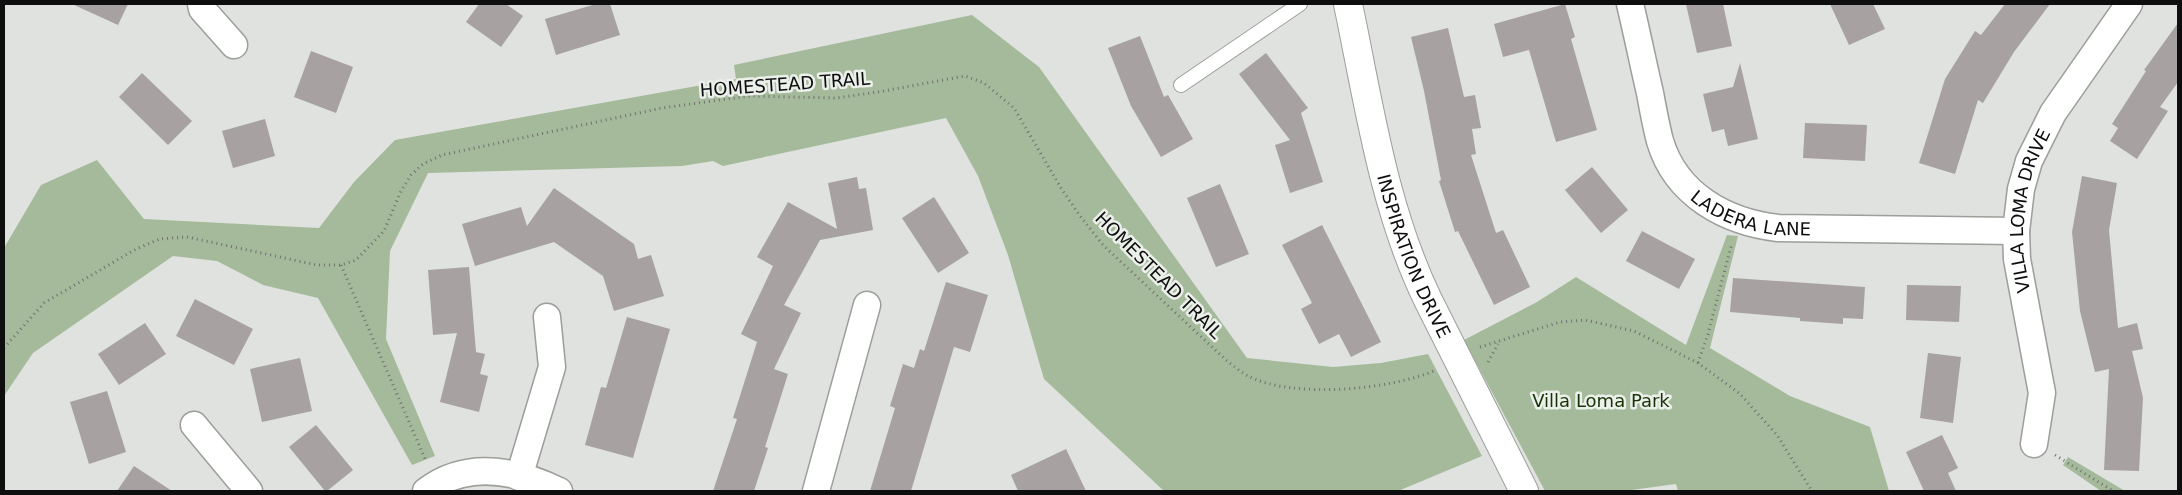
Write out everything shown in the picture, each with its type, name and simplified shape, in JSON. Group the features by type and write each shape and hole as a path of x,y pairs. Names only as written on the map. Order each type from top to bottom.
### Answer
{"street":[{"path":"201,4 202,9 234,45"},
{"name":"INSPIRATION DRIVE","path":"1348,4 1388,193 1401,236 1428,300 1524,491"},
{"name":"LADERA LANE","path":"1630,4 1660,142 1671,165 1684,184 1699,198 1718,211 1758,226 1778,228 2016,231"},
{"name":"VILLA LOMA DRIVE","path":"2034,444 2042,393 2017,259 2016,231 2028,161 2053,113 2129,4"},
{"path":"816,491 867,305"},
{"path":"520,477 552,368 547,317"},
{"path":"194,425 249,491"},
{"path":"431,488 454,476 475,470 497,471 541,482 559,491"}],"lane":[{"path":"1181,86 1300,4"}],"path":[{"name":"HOMESTEAD TRAIL","path":"4,348 44,303 136,249 160,239 187,237 317,265 341,265 356,260 384,231 401,191 411,175 423,164 442,155 680,106 750,96 836,98 965,76 984,82 1014,108 1080,216 1104,245 1226,360 1247,375 1267,383 1295,388 1330,389 1381,385 1437,370"},
{"path":"1698,363 1708,334 1738,220"},
{"path":"341,265 431,488"},
{"path":"1475,350 1560,322 1585,320 1634,331 1698,363 1739,393 1758,411 1777,435 1812,491"},
{"path":"1486,365 1499,343"},
{"path":"2034,444 2069,462 2113,491"}],"green space":[{"path":"972,15 1039,67 1247,358 1333,367 1381,363 1428,354 1482,456 1398,491 1164,491 1044,379 1008,255 978,176 946,118 723,166 713,161 682,166 428,173 390,251 386,339 435,456 412,465 318,298 263,285 217,261 173,256 33,353 4,396 4,248 41,185 97,160 144,219 319,228 354,182 395,140 736,79 734,65"},
{"name":"Villa Loma Park","path":"1727,235 1738,236 1710,348 1790,396 1870,427 1889,491 1678,491 1676,484 1624,491 1545,491 1464,340 1537,302 1576,277 1686,345"},
{"path":"2068,457 2125,491 2101,491 2063,465"}],"building":[{"path":"72,4 128,4 118,25"},
{"path":"479,4 506,4 523,16 501,47 466,22"},
{"path":"596,4 610,4 620,35 556,55 545,19"},
{"path":"1565,4 1575,37 1571,39 1597,130 1556,142 1529,50 1503,57 1494,24"},
{"path":"1686,4 1723,4 1732,46 1697,53"},
{"path":"1830,4 1873,4 1885,29 1849,45"},
{"path":"2005,4 2050,4 2014,52 1983,103 1978,100 1955,174 1919,163 1945,79 1975,31 1981,35"},
{"path":"2178,23 2178,82 2160,107 2168,111 2137,159 2110,141 2118,128 2112,124 2146,71 2144,70"},
{"path":"1448,28 1464,97 1475,95 1481,128 1472,129 1476,154 1471,155 1496,233 1503,230 1530,287 1494,305 1458,231 1455,232 1439,181 1441,180 1424,91 1411,37"},
{"path":"1140,36 1164,97 1168,95 1193,139 1161,157 1131,106 1108,48"},
{"path":"311,51 353,67 336,113 294,97"},
{"path":"1266,53 1308,108 1301,113 1323,182 1290,193 1275,145 1290,140 1239,74"},
{"path":"1740,63 1758,139 1728,146 1724,129 1712,132 1703,94 1733,87"},
{"path":"142,73 192,121 168,145 119,97"},
{"path":"265,119 275,156 233,168 222,131"},
{"path":"1805,123 1867,125 1865,161 1803,158"},
{"path":"1592,167 1628,210 1601,233 1565,190"},
{"path":"2082,176 2117,183 2109,230 2118,328 2137,323 2143,349 2132,351 2143,398 2139,471 2104,470 2109,369 2095,372 2080,311 2072,232"},
{"path":"857,177 859,189 866,188 873,230 820,240 784,305 801,313 774,369 788,374 765,447 768,448 754,491 713,491 737,419 733,418 757,342 741,334 773,266 757,257 788,202 837,229 828,183"},
{"path":"1220,184 1249,254 1216,267 1187,198"},
{"path":"554,188 634,244 638,259 651,255 664,296 614,311 603,276 554,242 475,266 462,224 521,207 527,226"},
{"path":"934,197 969,253 938,273 902,218"},
{"path":"1322,225 1381,342 1351,357 1339,334 1319,344 1301,309 1312,303 1282,245"},
{"path":"1642,231 1695,259 1679,289 1626,261"},
{"path":"469,267 476,352 485,354 480,374 488,376 479,412 440,402 457,333 433,335 428,270"},
{"path":"1733,278 1865,287 1863,319 1843,318 1843,324 1800,321 1800,318 1730,312"},
{"path":"946,282 988,295 970,352 954,347 911,491 870,491 895,408 890,406 903,364 914,368 920,349 924,351"},
{"path":"1907,285 1961,286 1959,322 1906,320"},
{"path":"195,299 253,329 234,365 176,336"},
{"path":"627,317 670,329 633,458 585,445 601,387 606,388"},
{"path":"145,323 166,354 119,385 98,354"},
{"path":"1928,353 1961,357 1953,423 1920,418"},
{"path":"300,358 312,411 262,422 250,369"},
{"path":"107,391 126,452 89,464 70,402"},
{"path":"316,425 353,470 327,491 325,491 289,447"},
{"path":"1942,435 1958,468 1948,473 1956,491 1924,491 1906,452"},
{"path":"1066,449 1086,491 1018,491 1011,475"},
{"path":"134,466 172,491 117,491"}]}
